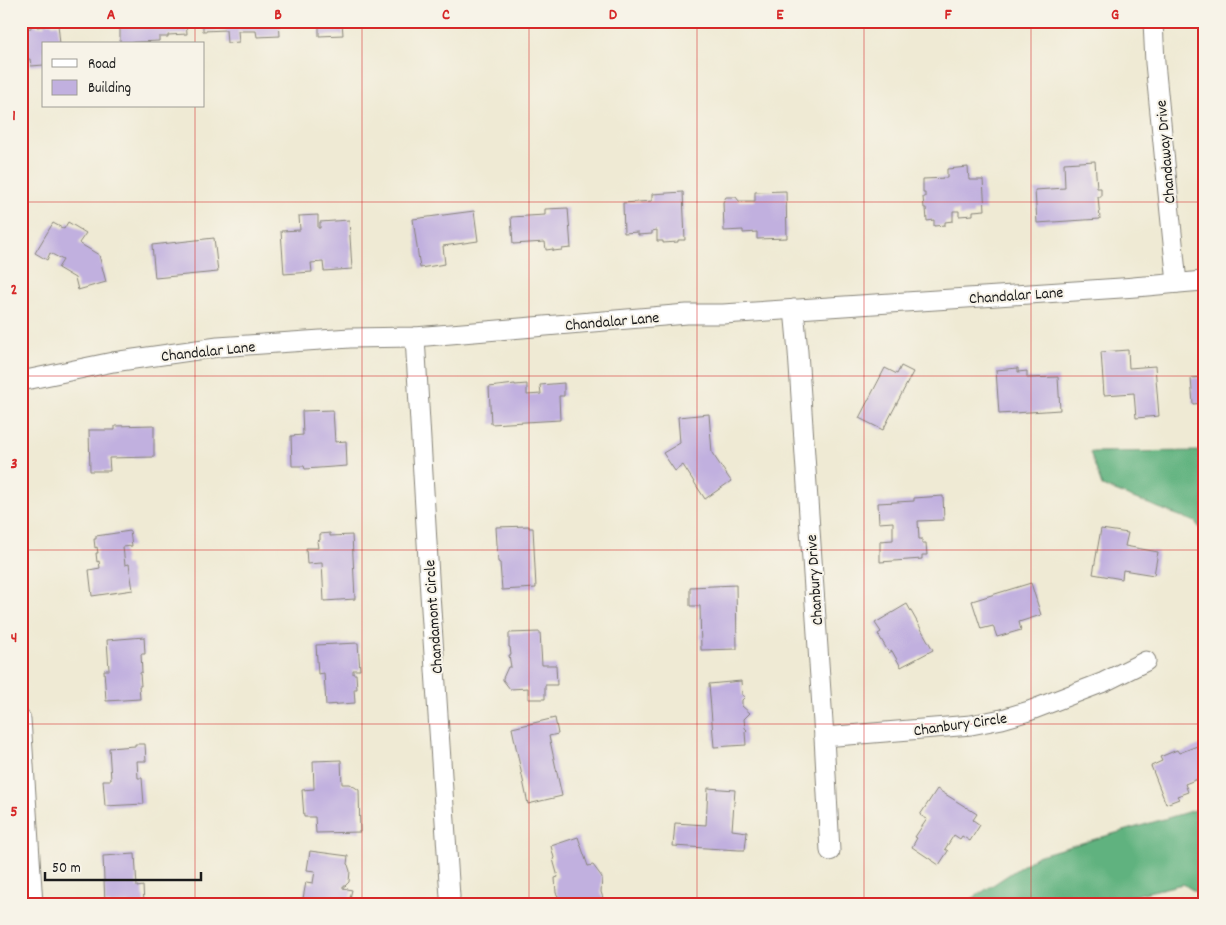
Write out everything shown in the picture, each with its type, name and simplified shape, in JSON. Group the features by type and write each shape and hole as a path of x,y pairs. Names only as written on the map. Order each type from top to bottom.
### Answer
{"street":[{"name":"Chandaway Drive","path":"1153,21 1177,283"},
{"name":"Chandalar Lane","path":"21,381 113,362 218,347 350,338 415,337 687,314 723,314 1205,281"},
{"name":"Chanbury Drive","path":"794,309 824,737 830,851"},
{"name":"Chandamont Circle","path":"415,337 450,898"},
{"name":"Chanbury Circle","path":"824,737 970,725 1002,719 1104,682 1146,661"},
{"path":"21,719 33,904"}],"green space":[{"path":"1205,451 1205,535 1195,522 1102,486 1090,452"},
{"path":"1205,807 1205,898 1183,884 1096,904 968,904 970,900 1037,856"}],"building":[{"path":"120,21 186,21 187,34 159,37 159,41 120,42"},
{"path":"203,21 279,21 280,36 257,37 256,31 238,31 239,42 227,43 226,30 203,31"},
{"path":"319,21 342,21 343,35 319,36"},
{"path":"45,23 58,24 60,42 42,42 42,65 31,66 30,59 21,60 21,29 31,28 31,25 37,24 37,27 45,26"},
{"path":"1095,161 1097,188 1101,188 1101,197 1098,197 1100,219 1037,223 1035,190 1065,188 1064,163"},
{"path":"968,167 969,180 983,180 985,210 973,211 973,215 959,216 959,211 953,211 953,221 945,222 945,225 934,226 934,220 927,221 926,208 924,208 923,197 925,197 925,193 923,193 923,179 947,178 947,169"},
{"path":"786,191 787,238 757,239 757,232 743,233 743,230 724,231 723,202 726,197 736,197 739,201 755,201 755,192"},
{"path":"683,192 685,240 663,243 663,241 657,241 657,230 652,231 652,234 624,233 623,203 652,201 652,194"},
{"path":"568,208 571,248 553,251 553,249 546,250 545,242 513,244 511,217 545,215 545,209"},
{"path":"474,211 478,241 443,246 445,264 420,268 413,219"},
{"path":"318,215 318,228 320,228 320,222 349,220 352,269 324,271 323,262 311,263 312,272 284,274 281,231 300,230 299,216"},
{"path":"68,222 86,233 79,243 99,255 106,282 78,290 75,278 58,268 63,260 50,253 47,260 35,253 53,223 64,229"},
{"path":"214,238 218,272 155,278 152,245"},
{"path":"1128,350 1129,368 1155,366 1159,416 1136,418 1134,393 1104,395 1101,352"},
{"path":"901,366 913,372 883,430 859,418 885,368 897,374"},
{"path":"1018,368 1018,372 1027,371 1027,378 1058,377 1060,410 999,414 996,370"},
{"path":"1205,377 1205,403 1193,404 1191,378"},
{"path":"564,383 564,396 559,396 560,420 491,424 489,387 527,384 527,395 541,394 540,385"},
{"path":"333,410 335,442 346,441 347,466 305,469 304,466 292,466 291,436 303,435 302,411"},
{"path":"709,414 712,453 731,481 705,499 683,465 675,471 663,453 680,443 678,417"},
{"path":"154,425 154,457 109,458 110,471 90,471 89,430 115,430 115,426"},
{"path":"943,496 944,520 918,521 919,539 922,539 922,543 926,543 927,555 922,555 922,559 880,562 880,541 893,540 893,522 879,523 878,503 914,501 914,498"},
{"path":"529,526 529,528 533,528 536,588 502,590 496,527"},
{"path":"1101,529 1128,533 1125,546 1158,552 1154,575 1123,570 1122,579 1093,574"},
{"path":"130,531 132,546 123,547 125,565 129,564 133,590 92,596 89,570 100,568 99,561 97,562 96,553 98,553 97,547 95,548 94,539 96,539 96,536"},
{"path":"330,533 330,536 352,535 355,599 324,601 322,563 307,564 306,548 318,548 317,541 320,540 320,534"},
{"path":"1031,583 1041,615 1019,622 1021,630 997,637 993,626 981,629 972,601"},
{"path":"736,585 737,649 701,650 700,606 690,606 690,587"},
{"path":"907,604 933,650 901,667 892,651 889,653 878,634 881,632 875,623"},
{"path":"540,632 542,665 556,665 557,685 545,685 545,699 528,699 528,688 510,689 503,680 508,667 511,667 509,633"},
{"path":"144,637 145,654 141,654 140,699 106,701 104,670 109,670 107,640"},
{"path":"358,643 360,670 353,670 353,674 356,674 357,689 354,689 355,703 326,705 324,673 318,674 316,645"},
{"path":"741,681 742,695 745,697 742,700 742,706 750,713 744,719 747,730 745,732 746,745 714,747 709,684"},
{"path":"555,718 558,734 549,736 562,796 528,804 512,728"},
{"path":"1205,743 1205,776 1185,784 1188,792 1177,796 1179,799 1166,804 1151,766 1162,761 1160,757 1177,750 1179,753"},
{"path":"135,744 145,744 146,761 137,761 138,778 142,778 144,804 105,806 103,780 111,780 109,748 135,746"},
{"path":"341,760 342,784 350,784 359,790 360,832 316,833 315,817 304,817 302,790 314,789 313,761"},
{"path":"708,788 735,790 732,830 747,832 745,850 673,846 675,823 706,825"},
{"path":"937,789 977,814 973,820 980,825 970,841 962,836 960,839 954,835 945,849 948,851 939,865 912,847 917,838 915,837 927,819 920,815"},
{"path":"578,837 588,866 593,865 602,877 601,892 605,904 577,904 576,901 563,904 556,893 555,878 558,877 551,846"},
{"path":"310,851 348,856 349,882 343,888 352,890 350,898 353,898 354,904 302,904 306,882 313,883 315,871 307,870"},
{"path":"135,854 137,887 143,886 144,903 105,904 103,856"}]}
